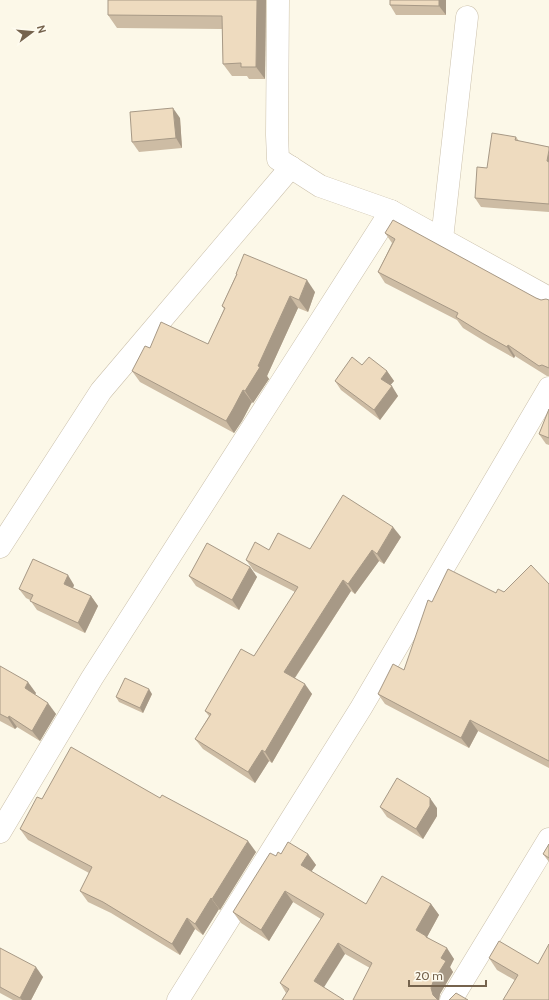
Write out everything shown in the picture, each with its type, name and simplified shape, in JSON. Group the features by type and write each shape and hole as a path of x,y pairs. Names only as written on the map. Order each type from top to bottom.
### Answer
{"street":[{"path":"278,0 278,160 320,186 391,211 549,298"},
{"path":"442,239 467,17"},
{"path":"0,547 101,391 291,167"},
{"path":"0,832 92,678 391,211"},
{"path":"178,1000 361,708 549,388"},
{"path":"451,1000 549,839"}],"building":[{"path":"108,0 257,0 256,67 241,67 241,63 223,64 222,16 108,15"},
{"path":"390,0 439,0 439,6 390,5"},
{"path":"173,108 176,138 132,142 130,112"},
{"path":"492,133 516,137 515,140 549,147 547,161 549,162 549,204 475,198 477,167 487,168"},
{"path":"393,220 536,298 541,300 549,300 549,368 542,365 539,366 508,345 507,347 482,333 456,317 458,313 378,272 395,239 385,233"},
{"path":"244,254 307,280 299,300 290,296 258,366 260,367 245,391 243,390 226,421 132,371 145,346 150,348 161,322 208,344 225,308 222,306 237,274"},
{"path":"352,357 362,365 369,357 387,371 381,379 392,386 374,410 335,381"},
{"path":"549,409 549,438 539,434"},
{"path":"343,495 393,527 377,554 372,550 348,584 343,580 284,672 305,684 265,752 262,750 248,772 195,739 211,714 205,711 241,649 254,656 298,587 246,560 255,542 269,550 278,533 310,549"},
{"path":"207,543 250,567 232,600 189,576"},
{"path":"33,559 68,575 64,584 91,596 78,623 30,601 33,595 19,589"},
{"path":"531,565 549,584 549,761 470,720 461,738 378,694 393,664 404,670 428,600 432,602 448,569 496,593 498,589 504,592"},
{"path":"0,666 28,682 25,688 48,703 32,731 9,716 8,718 0,714"},
{"path":"125,678 149,689 140,708 116,697"},
{"path":"71,747 160,798 162,795 248,841 195,924 187,918 172,944 103,902 80,891 92,867 20,829 37,797 42,799"},
{"path":"397,778 430,798 430,806 416,829 380,807"},
{"path":"288,842 308,854 301,865 366,904 382,876 431,904 416,930 447,948 441,958 446,961 431,988 433,995 438,1000 353,1000 372,963 338,943 314,981 344,1000 282,1000 289,989 280,983 324,914 285,891 261,930 233,912 270,853 276,856 278,852 281,854"},
{"path":"549,844 549,858 543,854"},
{"path":"499,941 538,964 549,944 549,1000 503,1000 518,975 489,958"},
{"path":"0,948 36,967 20,998 0,987"},
{"path":"456,993 468,1000 449,1000"}]}
